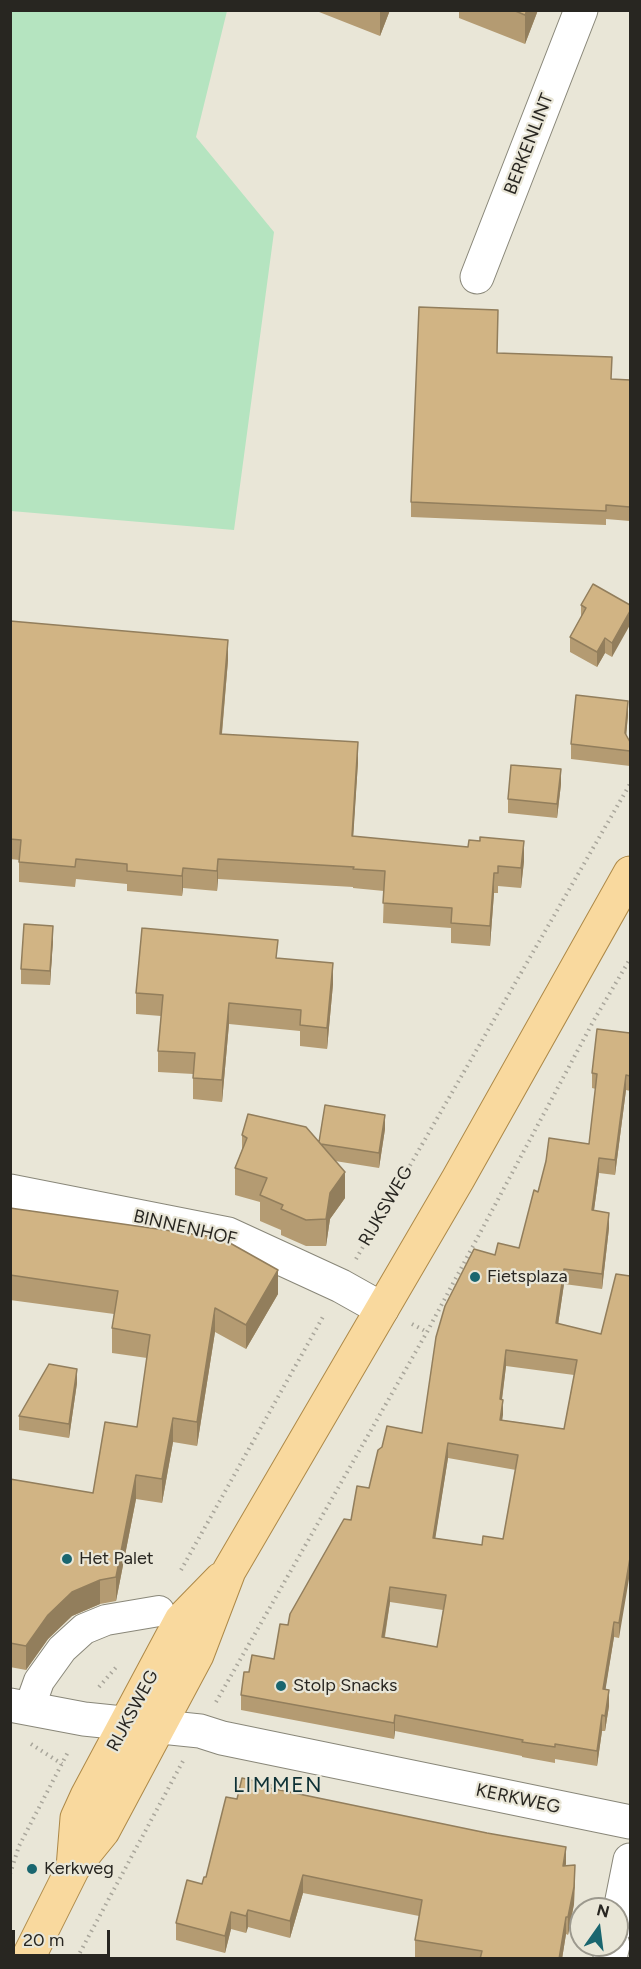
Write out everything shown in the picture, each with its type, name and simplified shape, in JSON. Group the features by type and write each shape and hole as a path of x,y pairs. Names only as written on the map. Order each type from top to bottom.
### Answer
{"main road":[{"name":"RIJKSWEG","path":"28,1959 73,1868 103,1831 143,1726 197,1655 229,1571 382,1309 630,873"}],"street":[{"name":"BERKENLINT","path":"477,277 581,10"},
{"name":"BINNENHOF","path":"10,1191 228,1234 341,1286 382,1309"},
{"path":"20,1707 62,1649 84,1629 106,1620 159,1611"},
{"name":"KERKWEG","path":"20,1707 84,1719 200,1731 222,1738 630,1822"},
{"path":"623,1897 630,1860"}],"path":[{"name":"RIJKSWEG","path":"159,1611 221,1496 630,784"},
{"path":"234,1673 427,1332 589,1030 630,959"},
{"path":"77,1959 200,1731"},
{"path":"10,1874 19,1846 62,1764 28,1741"}],"green space":[{"path":"10,11 227,11 196,137 274,232 234,530 11,511"}],"building":[{"path":"513,10 527,10 525,15"},
{"path":"419,307 498,310 497,353 612,357 611,379 630,380 630,507 606,505 606,511 411,502"},
{"path":"593,584 630,605 630,611 612,643 605,638 597,652 570,637 586,608 581,605"},
{"path":"10,621 228,640 220,734 358,742 352,836 468,847 469,840 480,841 480,837 524,841 521,868 498,866 498,873 494,873 490,926 451,923 452,908 383,903 385,871 218,859 217,871 183,868 182,876 127,871 127,864 76,859 75,867 19,862 21,840 10,839"},
{"path":"576,695 628,701 625,733 630,742 630,751 571,744"},
{"path":"511,765 561,769 557,804 508,799"},
{"path":"24,924 53,926 50,971 21,969"},
{"path":"142,928 278,940 276,958 333,963 327,1028 300,1025 301,1010 229,1003 222,1080 193,1078 195,1053 158,1051 163,995 136,993"},
{"path":"597,1029 630,1033 630,1076 626,1075 615,1160 599,1158 592,1210 609,1213 602,1274 564,1269 556,1323 601,1334 616,1274 630,1276 630,1558 619,1623 614,1622 603,1689 609,1690 605,1716 602,1715 597,1751 555,1744 555,1747 522,1742 523,1740 395,1715 394,1723 241,1695 244,1672 249,1672 252,1655 274,1659 280,1624 288,1625 290,1614 344,1519 351,1520 357,1486 369,1488 378,1450 382,1447 387,1426 422,1433 436,1337 445,1306 474,1249 495,1255 498,1243 519,1248 534,1190 538,1192 549,1138 589,1144 597,1074 592,1073","holes":["506,1350 577,1360 564,1429 500,1420","448,1443 518,1455 503,1539 483,1536 482,1545 433,1538","390,1587 446,1595 437,1647 382,1637"]},
{"path":"325,1105 385,1115 379,1153 321,1144 319,1142"},
{"path":"248,1114 306,1127 345,1172 330,1193 326,1219 306,1220 281,1209 283,1205 260,1195 267,1178 235,1168 247,1138 242,1135"},
{"path":"10,1208 221,1238 278,1270 246,1325 215,1308 197,1422 173,1418 162,1479 136,1475 116,1577 100,1580 72,1592 48,1615 26,1646 10,1643 10,1479 93,1493 105,1422 137,1427 150,1335 112,1328 118,1291 10,1275"},
{"path":"49,1364 77,1369 69,1424 19,1416"},
{"path":"242,1778 271,1785 270,1788 566,1847 563,1866 575,1865 574,1887 572,1897 569,1897 569,1912 566,1917 559,1959 480,1959 482,1951 415,1940 422,1900 303,1875 290,1921 248,1910 246,1916 231,1912 225,1936 176,1923 187,1880 202,1884 206,1877 226,1797 237,1799"}],"place":[{"name":"Fietsplaza","path":"475,1277"},
{"name":"Het Palet","path":"67,1559"},
{"name":"Stolp Snacks","path":"281,1686"},
{"name":"Kerkweg","path":"32,1869"}],"district":[{"name":"LIMMEN","path":"278,1786"}]}
